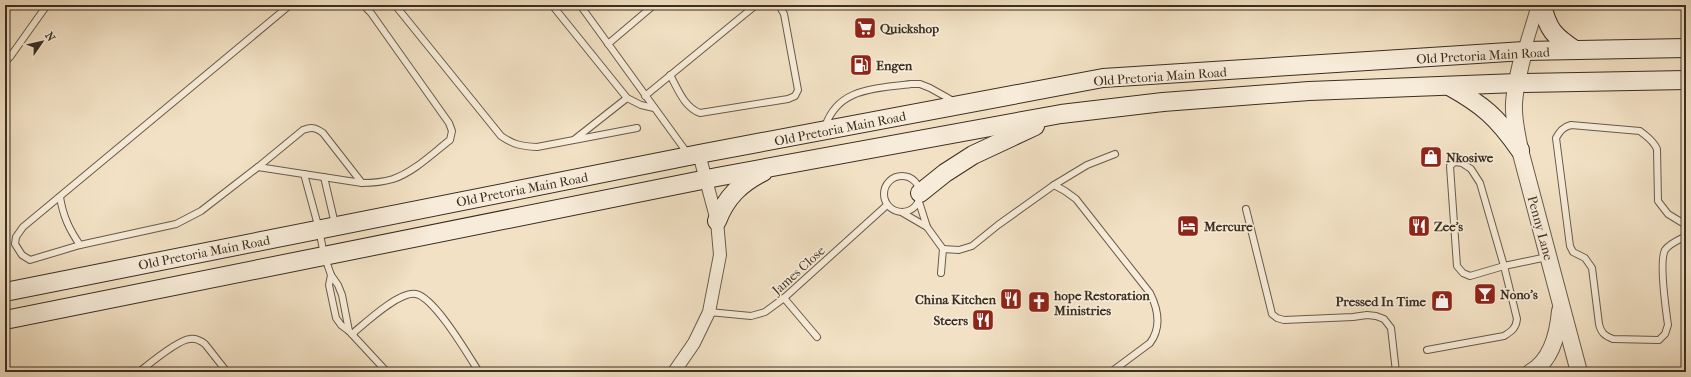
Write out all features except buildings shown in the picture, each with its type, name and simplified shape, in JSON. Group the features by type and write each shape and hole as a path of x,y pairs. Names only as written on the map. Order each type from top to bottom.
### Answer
{"main road":[{"path":"1538,7 1550,30 1558,39 1575,50"},
{"name":"Old Pretoria Main Road","path":"5,292 694,155 1103,78 1524,51 1686,48"},
{"name":"Old Pretoria Main Road","path":"5,320 782,164 1061,114 1163,102 1309,91 1516,83 1686,80"},
{"path":"1449,86 1472,99 1487,110 1503,127 1520,150"},
{"path":"920,198 945,173 973,155 1061,114"},
{"path":"717,221 724,205 735,191 749,180 782,164"}],"street":[{"path":"1524,51 1538,7"},
{"name":"Penny Lane","path":"1524,51 1516,83 1514,118 1520,150 1579,372"},
{"path":"674,372 694,343 709,312 720,255 717,221 706,179 694,155"},
{"path":"1531,372 1536,369 1548,355 1558,332 1560,299"}],"lane":[{"path":"5,62 47,5"},
{"path":"290,5 23,227 16,237 14,244 22,255 30,260 80,245 176,224 201,211 303,130 311,127 317,128 323,133 362,183"},
{"path":"258,167 362,183 387,180 409,171 450,140 452,131 449,123 371,13 363,5"},
{"path":"395,5 501,136 512,144 537,147 637,128"},
{"path":"552,5 628,98 641,105 654,108"},
{"path":"580,5 654,108 694,155"},
{"path":"608,44 654,5"},
{"path":"645,96 756,5"},
{"path":"670,75 692,110 700,113 788,99 795,96 798,90 784,14 779,5"},
{"path":"824,131 832,111 845,98 856,93 911,84 920,84 960,105"},
{"path":"574,140 628,98"},
{"path":"1686,225 1668,214 1658,201 1657,149 1653,141 1640,131 1571,125 1564,127 1559,132 1556,138 1570,246 1573,252 1585,258 1592,268 1599,324 1601,331 1606,337 1613,339 1659,340 1665,334 1668,325 1662,262 1664,251 1670,245 1686,236"},
{"path":"943,249 959,250 972,246 998,225 1071,173 1087,164 1115,154"},
{"path":"1427,350 1504,336 1512,331 1516,326 1517,319 1504,266 1480,182 1471,169 1462,163 1455,162 1450,166 1457,266 1463,273 1470,276 1504,266 1549,257"},
{"path":"304,174 327,227"},
{"path":"927,227 903,213 897,212 887,205 883,194 887,182 897,176 903,176 914,180 918,185 927,227 943,249 941,273"},
{"path":"324,177 327,227 324,255 331,276 338,285 342,295 351,332"},
{"path":"1054,185 1076,199 1150,293 1158,310 1158,319 1154,337 1150,343 1111,372"},
{"path":"60,197 63,215 80,245"},
{"path":"903,213 912,210 920,198"},
{"name":"James Close","path":"709,312 743,316 758,315 772,308 887,205"},
{"path":"1246,209 1272,314 1284,320 1367,315 1384,319 1391,328 1396,372"},
{"path":"331,276 329,285 336,318 341,325 351,332 388,372"},
{"path":"351,332 394,301 408,294 416,293 424,298 442,317 479,372"},
{"path":"784,298 817,337"},
{"path":"139,372 179,343 190,339 201,341 205,344 227,372"}],"place":[{"name":"Quickshop","path":"865,28"},
{"name":"Engen","path":"861,65"},
{"name":"Nkosiwe","path":"1431,157"},
{"name":"Mercure","path":"1188,226"},
{"name":"Zee's","path":"1419,226"},
{"name":"Nono's","path":"1485,294"},
{"name":"China Kitchen","path":"1011,299"},
{"name":"Pressed In Time","path":"1442,301"},
{"name":"hope Restoration Ministries","path":"1039,302"},
{"name":"Steers","path":"983,320"}]}
